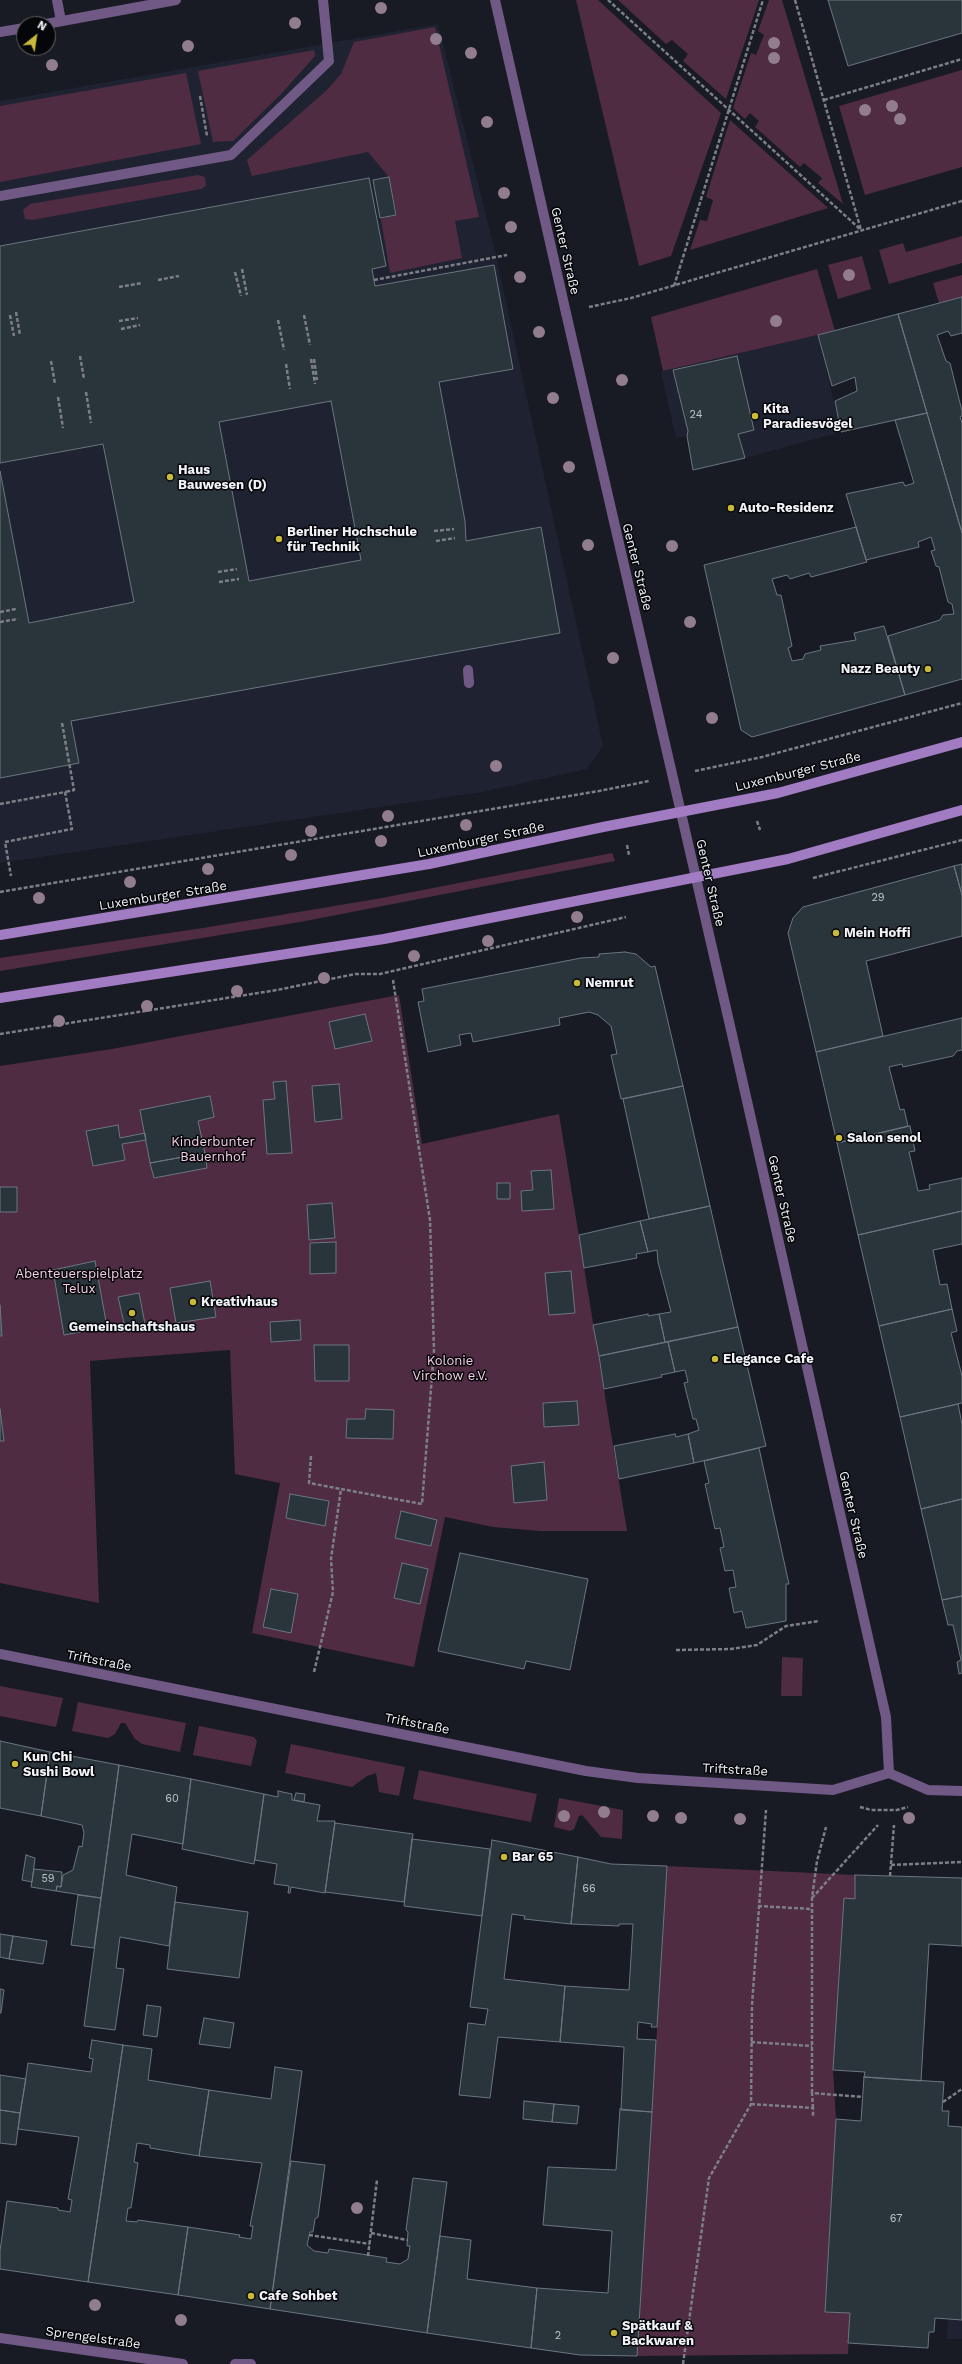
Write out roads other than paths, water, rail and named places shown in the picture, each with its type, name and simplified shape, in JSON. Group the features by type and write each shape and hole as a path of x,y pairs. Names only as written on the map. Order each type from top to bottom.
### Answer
{"main road":[{"name":"Luxemburger Straße","path":"0,935 429,864 680,811 778,793 962,742"},
{"path":"0,998 384,939 788,859 962,810"}],"street":[{"path":"57,0 61,21"},
{"path":"56,22 176,0"},
{"path":"0,196 231,155 329,60 323,0"},
{"name":"Genter Straße","path":"495,0 712,947 886,1717 889,1773"},
{"path":"0,32 16,29"},
{"path":"468,670 470,683"},
{"name":"Triftstraße","path":"0,1654 586,1772 638,1778 833,1790 889,1773"},
{"path":"889,1773 928,1790 962,1791"},
{"name":"Sprengelstraße","path":"0,2338 183,2364"},
{"path":"235,2364 251,2364"}],"place":[{"name":"Kita Paradiesvögel","path":"755,416"},
{"name":"Haus Bauwesen (D)","path":"170,477"},
{"name":"Auto-Residenz","path":"731,508"},
{"name":"Berliner Hochschule für Technik","path":"279,539"},
{"name":"Nazz Beauty","path":"928,669"},
{"name":"Mein Hoffi","path":"836,933"},
{"name":"Nemrut","path":"577,983"},
{"name":"Salon senol","path":"839,1138"},
{"name":"Kreativhaus","path":"193,1302"},
{"name":"Gemeinschaftshaus","path":"132,1313"},
{"name":"Elegance Cafe","path":"715,1359"},
{"name":"Kun Chi Sushi Bowl","path":"15,1764"},
{"name":"Bar 65","path":"504,1857"},
{"name":"Cafe Sohbet","path":"251,2296"},
{"name":"Spätkauf & Backwaren","path":"614,2333"}],"park label":[{"name":"Kinderbunter Bauernhof","path":"213,1150"},
{"name":"Abenteuerspielplatz Telux","path":"79,1282"},
{"name":"Kolonie Virchow e.V.","path":"450,1368"}]}
